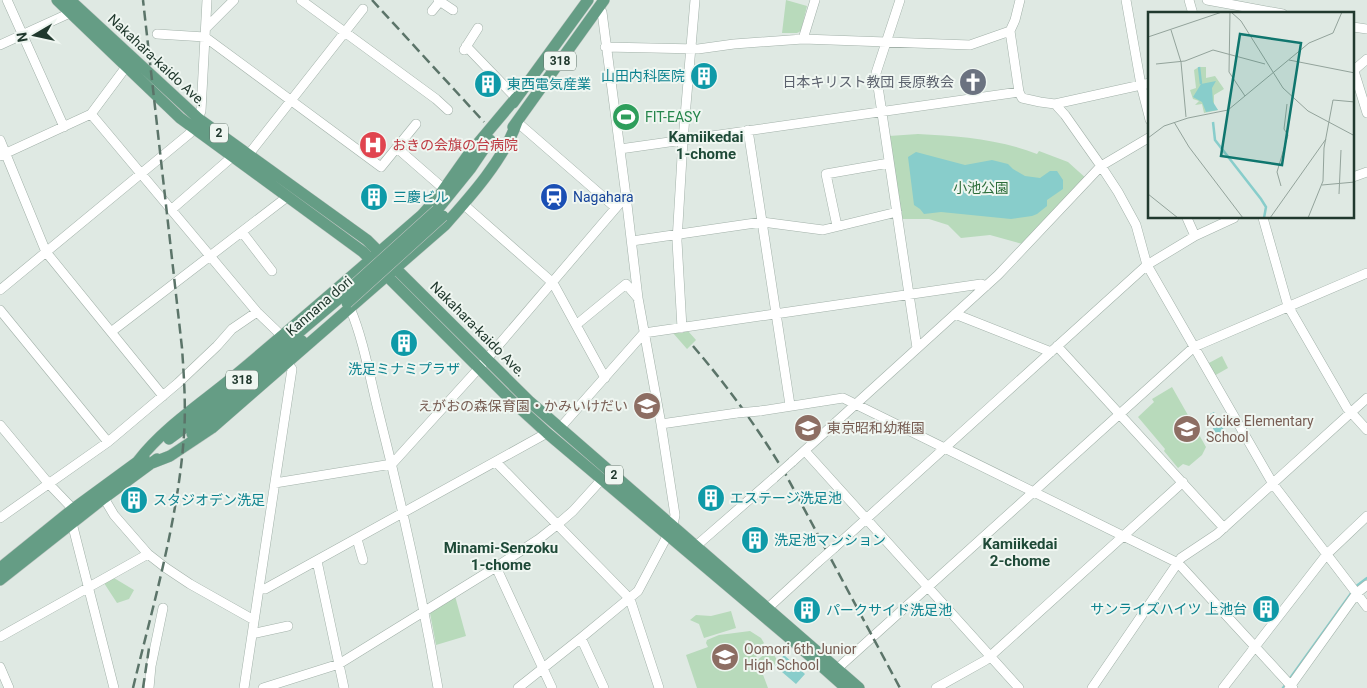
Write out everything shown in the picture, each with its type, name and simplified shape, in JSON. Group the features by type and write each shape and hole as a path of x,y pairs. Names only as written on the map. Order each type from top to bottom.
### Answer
{"main road":[{"name":"Nakahara-kaido Ave.","path":"56,0 169,108 249,154 367,240 375,256"},
{"name":"Nakahara-kaido Ave.","path":"70,0 232,157 356,246 375,256 483,363 547,433 602,479 670,530 696,546 859,688"},
{"name":"Kannana dori","path":"440,213 472,168 516,98 588,0"},
{"name":"Kannana dori","path":"0,580 72,522 189,437 346,302 440,213 464,193 601,4"},
{"path":"138,461 172,426 282,336 422,215 516,98"},
{"path":"152,463 170,456 212,428 288,364 346,302 392,272 444,225 463,204 511,137 517,122"},
{"name":"Kannana dori","path":"0,568 73,509 199,417 346,302"},
{"name":"Nakahara-kaido Ave.","path":"483,363 560,428 670,530 679,545 846,688"}],"street":[{"path":"7,0 64,127"},
{"path":"0,290 189,134 201,111 207,0"},
{"path":"205,32 234,0"},
{"path":"300,0 436,99 448,110"},
{"path":"432,11 440,0 453,10"},
{"path":"682,328 677,234 695,0"},
{"path":"804,39 815,0"},
{"path":"900,0 876,73 917,348"},
{"path":"1020,0 1015,20 1010,30 1019,92 1022,98 1055,104 1145,84"},
{"path":"1126,0 1148,106"},
{"path":"1207,0 1275,12"},
{"path":"518,688 638,591 670,530 675,510 638,298 601,4"},
{"path":"249,154 363,9"},
{"path":"0,45 70,13"},
{"path":"1354,27 1367,29"},
{"path":"478,28 465,48 516,98"},
{"path":"606,47 691,49 804,39 970,45 1010,30"},
{"path":"157,34 205,32 291,102 381,167 416,124"},
{"path":"1354,70 1367,59"},
{"path":"3,155 91,114 126,67"},
{"path":"1354,74 1367,113"},
{"path":"620,149 1019,92"},
{"path":"1055,104 1101,166 1136,225 1147,265 1273,484 1367,607"},
{"path":"91,114 257,312 282,336"},
{"path":"517,122 616,208"},
{"path":"748,130 790,406"},
{"path":"679,545 685,547 696,546 805,451 998,275 1101,166 1148,138"},
{"path":"0,140 3,155 46,252 163,396"},
{"path":"397,148 444,189"},
{"path":"171,210 232,157"},
{"path":"837,226 826,174 889,163"},
{"path":"1354,177 1367,172"},
{"path":"111,332 287,196"},
{"path":"275,483 392,464 483,363 626,196"},
{"path":"463,204 553,282 605,378"},
{"path":"632,241 762,222 823,230 897,212"},
{"path":"1186,219 1195,236"},
{"path":"768,608 1147,265 1195,236 1232,219"},
{"path":"1263,219 1288,306 1350,413 1367,430"},
{"path":"242,232 272,271"},
{"path":"838,668 929,588 1194,347 1367,273"},
{"path":"576,325 626,284 638,298"},
{"path":"560,428 644,333 981,284 986,286"},
{"path":"346,302 404,512 425,610 438,688"},
{"path":"0,310 108,442"},
{"path":"0,518 108,442 163,396 217,346 232,329 257,312"},
{"path":"955,314 1054,349 1120,414 1224,528"},
{"path":"244,688 292,369 288,364"},
{"path":"661,424 843,398 856,403 1178,563 1291,687 1356,591 1367,585"},
{"path":"1096,686 1182,557 1224,528 1367,398"},
{"path":"0,425 49,484 73,509"},
{"path":"259,588 265,589 547,433"},
{"path":"805,451 1016,687"},
{"path":"496,462 630,599 659,688"},
{"path":"263,688 339,664 540,538 573,511 602,479"},
{"path":"936,688 990,656 1183,482"},
{"path":"104,498 114,515 148,554 182,580 254,620"},
{"path":"1223,688 1327,554 1367,516"},
{"path":"72,522 114,688"},
{"path":"357,538 363,560"},
{"path":"0,637 148,554"},
{"path":"317,561 344,688"},
{"path":"496,567 552,688"},
{"path":"149,688 151,666 163,608"},
{"path":"252,632 288,626"},
{"path":"581,638 604,688"},
{"path":"0,667 9,688"}],"green space":[{"path":"786,0 807,6 801,31 797,33 782,33"},
{"name":"小池公園","path":"918,134 978,139 1008,145 1037,154 1039,151 1068,162 1088,180 1026,245 990,235 961,238 948,225 929,219 901,219 889,136"},
{"path":"688,331 696,340 687,349 673,333"},
{"path":"1222,356 1228,368 1214,376 1207,364"},
{"path":"1172,387 1206,447 1202,455 1189,466 1183,464 1178,468 1138,417 1154,402 1152,399"},
{"path":"114,578 134,590 129,599 117,603 104,583"},
{"path":"455,596 466,636 436,645 430,613"},
{"path":"731,611 736,628 704,638 699,624 690,620 696,615 711,616"},
{"path":"750,631 761,638 764,643 758,648 748,640 744,641 752,646 758,660 764,655 773,653 777,660 772,669 762,672 768,688 697,688 686,655 708,647 707,640 719,635"}],"water":[{"path":"916,152 965,165 992,160 1008,164 1025,176 1040,178 1050,171 1057,171 1063,180 1063,189 1047,200 1047,206 1032,216 1011,219 941,212 924,214 914,205 908,157"},
{"path":"1214,412 1228,437 1220,441 1206,416"},
{"path":"784,655 805,674 796,684 775,666"}],"waterway":[{"path":"1355,587 1367,578"},
{"path":"1283,688 1352,592"}],"railway":[{"path":"133,688 170,531 181,467 185,413 182,348 143,0"},
{"path":"372,0 484,122"},
{"path":"693,346 742,408 786,475 900,688"},
{"path":"143,688 149,648"}],"place":[{"name":"山田内科医院","path":"704,76"},
{"name":"日本キリスト教団 長原教会","path":"973,82"},
{"name":"東西電気産業","path":"488,84"},
{"name":"FIT-EASY","path":"626,117"},
{"name":"おきの会旗の台病院","path":"373,145"},
{"name":"三慶ビル","path":"374,197"},
{"name":"Nagahara","path":"554,197"},
{"name":"洗足ミナミプラザ","path":"404,343"},
{"name":"えがおの森保育園・かみいけだい","path":"647,406"},
{"name":"東京昭和幼稚園","path":"808,428"},
{"name":"Koike Elementary School","path":"1187,429"},
{"name":"エステージ洗足池","path":"711,498"},
{"name":"スタジオデン洗足","path":"134,500"},
{"name":"洗足池マンション","path":"755,540"},
{"name":"サンライズハイツ 上池台","path":"1266,609"},
{"name":"パークサイド洗足池","path":"807,610"},
{"name":"Oomori 6th Junior High School","path":"725,657"}],"district":[{"name":"Kamiikedai 1-chome","path":"706,146"},
{"name":"Kamiikedai 2-chome","path":"1020,552"},
{"name":"Minami-Senzoku 1-chome","path":"501,556"}]}
